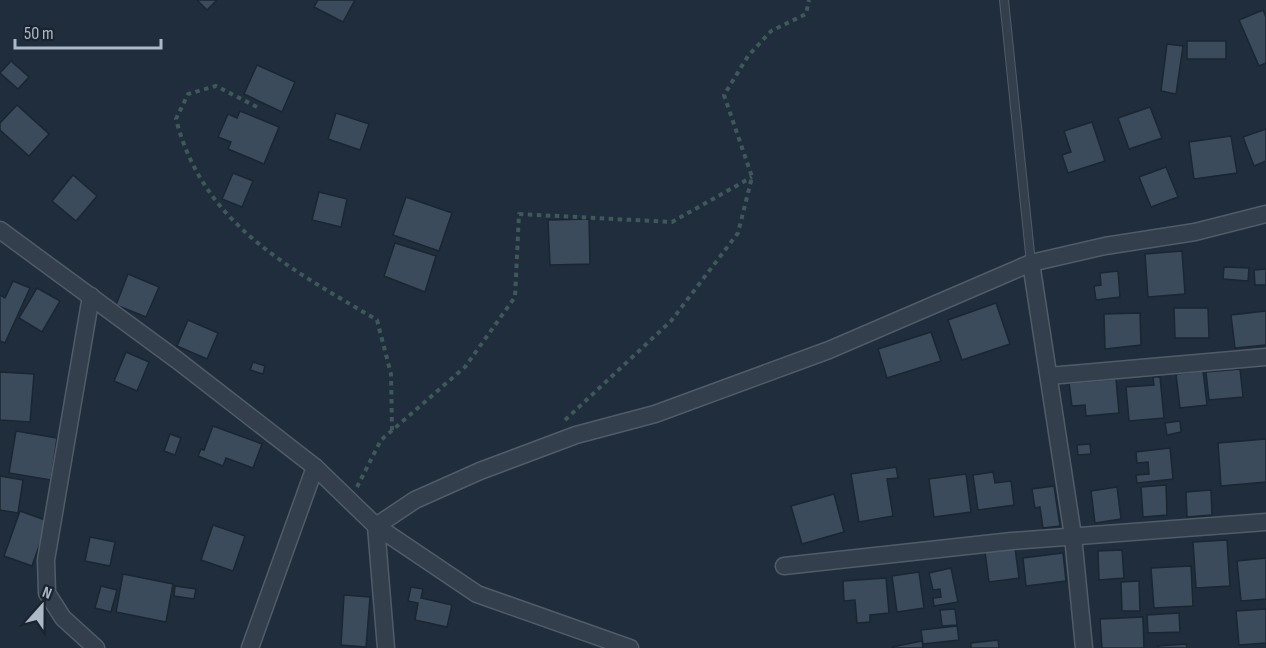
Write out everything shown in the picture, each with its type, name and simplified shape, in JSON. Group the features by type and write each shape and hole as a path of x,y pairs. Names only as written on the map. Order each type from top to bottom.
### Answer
{"street":[{"path":"376,526 415,500 480,471 576,435 655,414 829,350 1031,262 1105,246 1195,232 1266,214"},
{"path":"0,230 91,296 315,467 376,526 477,594 630,648"},
{"path":"1031,262 1056,444 1073,536 1084,648"},
{"path":"91,296 46,560 47,593 63,618 96,648"},
{"path":"1048,376 1266,357"},
{"path":"250,648 315,467"},
{"path":"784,566 1073,536 1266,522"},
{"path":"376,526 386,648"}],"lane":[{"path":"1004,0 1031,262"}],"path":[{"path":"564,421 671,321 738,232 752,177 724,94 748,56 771,31 806,14 809,0"},
{"path":"257,107 216,86 188,94 176,119 182,145 204,188 269,253 377,320 391,374 392,431"},
{"path":"350,501 381,440 465,367 515,297 519,214 672,222 752,177"}],"building":[{"path":"197,0 217,0 207,10"},
{"path":"318,0 355,0 343,22 314,7"},
{"path":"1263,10 1266,17 1266,63 1259,66 1239,20"},
{"path":"1187,41 1226,41 1226,59 1187,59"},
{"path":"1167,44 1183,46 1176,94 1161,91"},
{"path":"11,61 29,77 18,89 0,73"},
{"path":"257,65 295,82 282,112 244,94"},
{"path":"17,105 49,134 29,156 0,130 0,123"},
{"path":"1150,107 1162,138 1129,149 1118,118"},
{"path":"240,111 279,127 264,164 228,149 231,142 218,137 228,114 237,118"},
{"path":"336,113 369,124 360,150 328,139"},
{"path":"1092,122 1105,161 1068,173 1062,155 1071,152 1064,131"},
{"path":"1266,129 1266,161 1254,166 1243,137"},
{"path":"1231,136 1237,173 1194,179 1189,142"},
{"path":"1166,167 1178,197 1151,207 1139,177"},
{"path":"233,173 253,181 242,207 222,199"},
{"path":"73,175 97,196 76,221 52,201"},
{"path":"319,192 347,199 341,227 312,220"},
{"path":"406,197 452,213 439,251 393,235"},
{"path":"589,219 590,264 550,265 548,220"},
{"path":"395,243 436,256 425,292 384,276"},
{"path":"1182,251 1185,294 1148,297 1145,254"},
{"path":"1224,267 1249,268 1248,281 1223,279"},
{"path":"1266,269 1266,285 1255,285 1254,270"},
{"path":"1118,271 1120,297 1096,300 1094,286 1101,285 1100,273"},
{"path":"128,274 159,287 146,317 116,305"},
{"path":"13,281 30,288 5,343 0,341 0,295 5,298"},
{"path":"37,288 60,301 42,332 19,318"},
{"path":"996,303 1010,344 962,360 948,320"},
{"path":"1174,308 1208,308 1209,338 1175,338"},
{"path":"1266,311 1266,345 1235,348 1231,315"},
{"path":"1140,313 1141,345 1105,349 1104,314"},
{"path":"188,320 218,333 207,359 177,346"},
{"path":"931,332 941,361 887,378 878,349"},
{"path":"126,352 149,362 137,391 114,381"},
{"path":"253,362 265,366 263,374 250,370"},
{"path":"1240,369 1243,397 1209,400 1206,372"},
{"path":"1203,371 1207,405 1180,408 1176,374"},
{"path":"0,372 34,374 30,422 0,420"},
{"path":"1153,377 1160,377 1164,418 1129,421 1126,387 1154,385"},
{"path":"1116,379 1119,413 1086,416 1085,405 1072,406 1069,383"},
{"path":"1180,421 1181,432 1167,435 1165,423"},
{"path":"213,426 262,444 253,468 226,458 223,466 198,456 201,449 204,450"},
{"path":"16,431 57,438 51,480 9,473"},
{"path":"170,434 181,438 175,455 164,451"},
{"path":"1266,439 1266,482 1221,486 1218,443"},
{"path":"1090,444 1091,454 1078,455 1077,445"},
{"path":"1170,448 1173,479 1137,483 1136,475 1149,474 1148,462 1137,463 1136,452"},
{"path":"896,467 898,478 887,479 893,516 859,522 851,474"},
{"path":"993,472 995,483 1011,481 1014,505 978,510 973,475"},
{"path":"966,474 971,512 934,517 929,479"},
{"path":"0,476 23,480 18,513 0,510"},
{"path":"1166,485 1167,515 1143,517 1141,487"},
{"path":"1054,486 1060,526 1043,528 1040,507 1035,508 1032,489"},
{"path":"1117,487 1121,519 1095,523 1091,491"},
{"path":"1211,490 1212,515 1187,517 1186,492"},
{"path":"834,494 844,532 802,544 791,506"},
{"path":"20,511 48,521 32,566 4,556"},
{"path":"213,525 245,536 233,571 201,560"},
{"path":"90,537 115,542 110,566 85,561"},
{"path":"1227,540 1230,586 1196,588 1193,542"},
{"path":"1015,548 1019,578 989,582 985,552"},
{"path":"1122,550 1124,578 1099,580 1098,551"},
{"path":"1063,553 1066,581 1026,586 1023,558"},
{"path":"1266,558 1266,599 1241,601 1237,561"},
{"path":"1191,566 1193,606 1154,608 1151,568"},
{"path":"951,568 958,602 934,606 933,598 941,597 940,589 933,590 929,573"},
{"path":"919,572 924,608 897,612 892,576"},
{"path":"123,574 173,584 166,622 116,612"},
{"path":"886,578 889,613 870,615 870,622 857,623 855,600 844,601 843,581"},
{"path":"1139,581 1140,611 1122,611 1121,582"},
{"path":"101,586 117,590 111,612 95,608"},
{"path":"175,586 196,589 194,599 174,596"},
{"path":"411,587 423,589 421,598 452,605 447,627 415,620 418,603 408,601"},
{"path":"344,595 370,597 366,647 341,645"},
{"path":"955,609 957,625 942,626 940,610"},
{"path":"1266,609 1266,643 1239,645 1236,611"},
{"path":"1179,613 1180,632 1148,633 1147,615"},
{"path":"1143,617 1144,648 1102,648 1100,619"},
{"path":"957,626 959,640 923,644 921,630"},
{"path":"998,640 999,648 971,648 971,643"},
{"path":"922,641 923,648 892,648 892,647"},
{"path":"1186,644 1187,648 1158,648 1158,646"}]}
